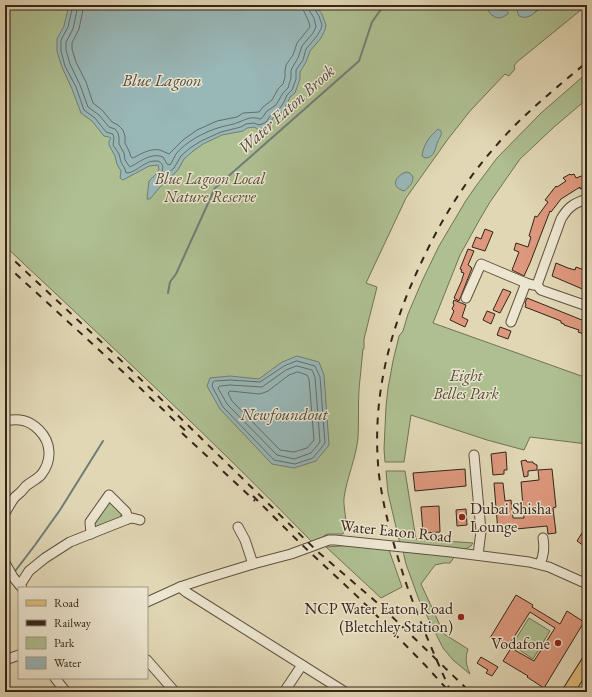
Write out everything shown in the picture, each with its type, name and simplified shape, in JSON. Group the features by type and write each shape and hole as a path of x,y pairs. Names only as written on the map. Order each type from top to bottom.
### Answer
{"main road":[{"path":"568,692 587,662"},
{"path":"575,692 587,673"}],"street":[{"path":"537,285 561,219 572,206 579,201 587,199"},
{"path":"466,298 481,264 526,283 537,285 541,290 587,306"},
{"path":"511,322 526,283"},
{"path":"5,421 14,419 25,421 34,425 47,440 49,454 47,466 40,476 14,499 5,513"},
{"path":"474,455 481,531 478,555"},
{"path":"91,534 90,522 108,492 126,512 128,519"},
{"path":"6,564 13,577 21,586 29,571 44,558 70,542 128,519 132,518 140,520"},
{"path":"238,527 253,564"},
{"path":"540,564 543,556 543,538"},
{"name":"Water Eaton Road","path":"148,602 180,587 253,564 291,554 329,540 478,555 529,562 540,564 562,572 587,586"},
{"path":"180,587 345,692"},
{"path":"5,660 18,655"},
{"path":"148,661 175,692"},
{"path":"284,692 302,665"},
{"path":"56,679 66,692"}],"green space":[{"name":"Blue Lagoon Local Nature Reserve","path":"5,5 533,5 526,8 521,7 529,16 537,11 539,7 538,5 587,5 517,62 514,66 515,69 509,76 505,74 470,111 406,198 366,283 377,287 364,339 359,389 358,438 344,498 346,525 343,534 325,535 313,543 199,430 5,246"},
{"name":"Eight Belles Park","path":"587,73 587,99 520,159 490,202 460,255 433,323 587,378 587,444 530,437 524,450 487,440 411,415 404,462 385,462 384,449 388,388 399,336 403,331 408,314 439,246 465,202 497,158 541,113"},
{"path":"386,471 405,471 416,539 473,543 471,546 463,550 400,544 388,493"},
{"path":"112,502 122,512 120,519 97,529 92,524 106,503"},
{"path":"354,545 388,547 402,587 381,598 326,547"},
{"path":"403,551 455,556 450,563 435,565 421,584 444,634 468,649 466,662 470,674 453,660 443,648 419,600"},
{"path":"529,618 550,631 533,659 512,645"}],"water":[{"name":"Blue Lagoon","path":"69,5 315,5 322,14 326,25 321,38 310,51 300,72 300,79 295,93 290,97 283,111 273,118 269,125 264,128 247,128 243,131 222,135 203,144 184,159 178,170 150,199 147,199 149,181 157,173 159,169 158,165 149,166 123,180 120,178 121,171 109,145 111,138 104,136 92,121 81,113 62,67 57,51 57,39 64,26"},
{"path":"490,5 500,10 506,10 508,14 500,18 494,17 488,11 488,7"},
{"path":"533,5 538,5 539,7 533,14 528,17 519,16 517,11 519,8 526,8"},
{"path":"438,129 441,131 441,134 434,152 428,158 425,158 422,156 425,144"},
{"path":"406,172 410,173 413,179 404,191 397,187 396,182 399,176"},
{"name":"Newfoundout","path":"297,356 319,362 324,375 329,445 316,461 294,468 272,464 220,409 207,386 210,378 230,376 259,379 282,362"}],"building":[{"path":"570,174 574,174 576,178 587,174 587,186 580,189 580,187 561,199 551,212 550,211 524,276 512,270 519,252 514,250 516,243 528,247 531,237 529,236 535,216 537,217 548,202 545,200 556,186 557,187 566,181 563,178"},
{"path":"485,229 493,232 485,251 472,247 476,237 481,239"},
{"path":"468,249 474,251 468,265 472,268 459,301 454,298 464,273 461,272 462,270 460,269"},
{"path":"556,263 575,270 576,267 587,271 584,278 587,279 587,291 552,276"},
{"path":"503,289 511,292 500,313 493,310"},
{"path":"527,298 587,322 587,335 578,332 579,330 564,325 561,321 525,307"},
{"path":"454,300 466,305 462,317 468,320 465,327 450,320 454,311 452,309"},
{"path":"487,311 495,314 491,324 483,320"},
{"path":"500,327 511,331 508,339 497,335"},
{"path":"506,452 507,470 504,470 504,474 493,475 491,454"},
{"path":"526,460 527,462 533,462 537,465 537,470 528,471 528,476 524,477 521,461"},
{"path":"465,469 466,486 415,491 413,473"},
{"path":"552,469 556,507 553,508 556,533 548,534 547,526 498,532 494,483 503,483 505,501 511,500 513,518 524,518 521,482 539,480 538,470"},
{"path":"439,506 440,532 423,533 421,507"},
{"name":"Dubai Shisha Lounge","path":"466,509 467,525 457,526 456,510"},
{"path":"587,525 587,548 577,541"},
{"name":"Vodafone","path":"516,595 533,605 532,607 560,624 567,611 584,622 544,688 527,677 528,676 503,661 511,648 534,661 555,628 530,612 507,648 490,638"},
{"path":"481,657 498,667 492,676 486,673 488,670 477,663"}],"waterway":[{"name":"Water Eaton Brook","path":"168,293 170,282 176,274 215,188 359,61 372,22 384,5"},
{"name":"Water Eaton Brook","path":"14,571 60,510 103,441"}],"railway":[{"path":"451,692 407,586 394,545 384,503 379,475 377,447 380,392 385,365 400,313 410,287 437,231 454,201 484,160 505,135 539,103 587,62"},
{"path":"5,252 127,366 317,551 381,606 470,692"},
{"path":"5,264 190,435"},
{"path":"182,433 255,501"},
{"path":"253,496 299,542 359,598 446,688"}],"place":[{"name":"Dubai Shisha Lounge","path":"462,517"},
{"name":"NCP Water Eaton Road (Bletchley Station)","path":"461,617"},
{"name":"Vodafone","path":"558,643"}]}
